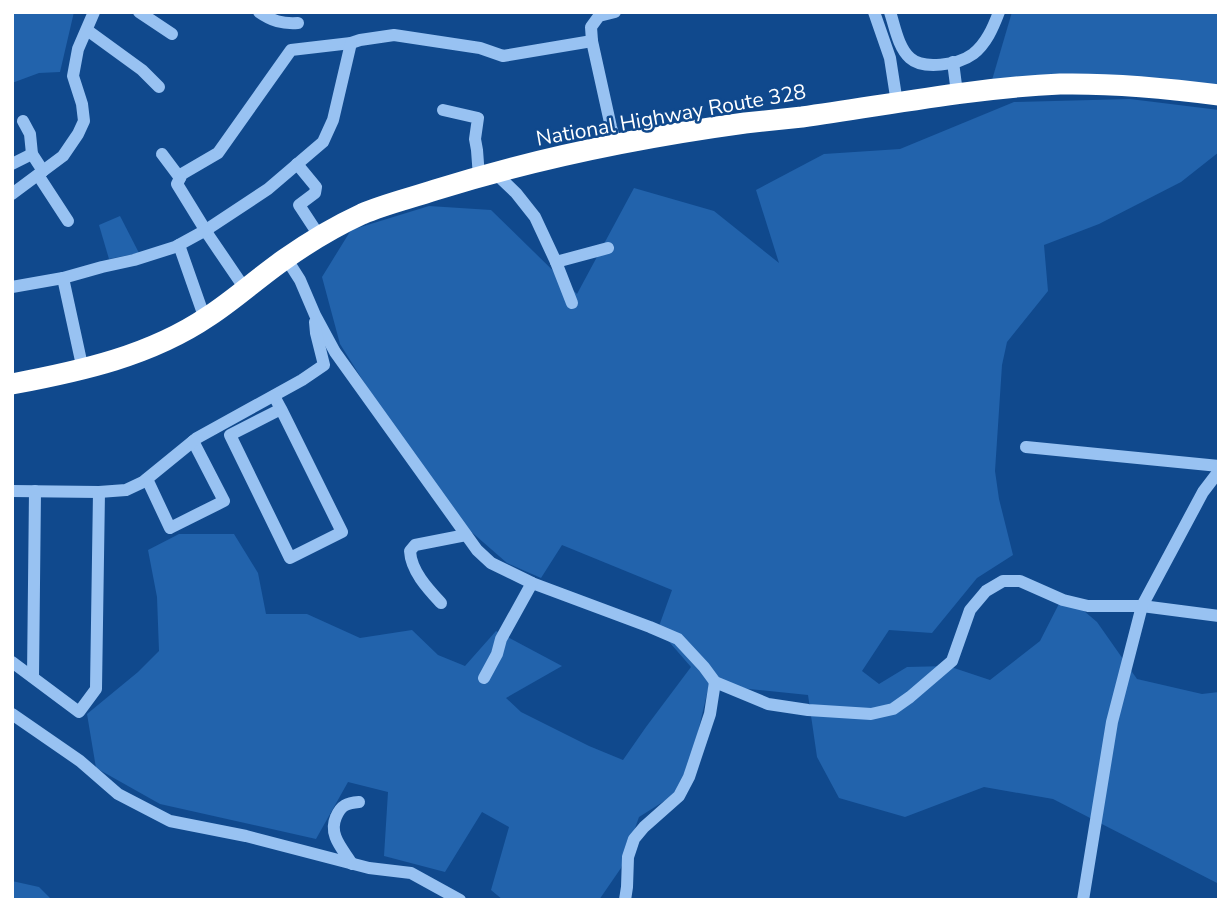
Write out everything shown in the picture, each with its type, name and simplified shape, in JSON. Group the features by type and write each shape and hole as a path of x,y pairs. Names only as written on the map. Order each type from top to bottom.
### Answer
{"highway":[{"name":"National Highway Route 328","path":"14,379 83,370 162,343 205,319 286,258 365,213 487,175 616,145 745,123 957,93 1104,84 1219,96"}],"street":[{"path":"12,194 63,156 85,121 73,76 78,49 94,12"},
{"path":"139,12 172,34"},
{"path":"259,12 284,24 298,23"},
{"path":"615,12 599,16 591,27 616,145"},
{"path":"874,12 890,58 897,103"},
{"path":"890,12 903,50 912,60 924,65 953,62 972,55 991,33 999,12"},
{"path":"87,30 142,69 159,87"},
{"path":"245,289 177,184 182,174 218,153 291,50 394,35 480,48 503,56 592,41"},
{"path":"12,287 63,278 134,260 179,244 268,189 323,142 333,120 351,43"},
{"path":"953,62 957,93"},
{"path":"443,110 478,118 475,139 487,175 516,193 536,217 572,303"},
{"path":"23,121 30,134 32,154 40,173 68,221"},
{"path":"12,164 32,154"},
{"path":"162,154 180,178"},
{"path":"297,164 316,187 315,193 299,205 320,237"},
{"path":"179,244 205,319"},
{"path":"555,262 608,248"},
{"path":"286,258 300,280 314,315 355,382 466,536 491,563 532,583 678,639 715,682 768,704 871,715 893,709 953,661 970,610 986,591 1003,581 1020,581 1063,600 1088,606 1142,606 1219,616"},
{"path":"63,278 83,370"},
{"path":"12,491 126,491 147,479 193,441 324,365 314,315"},
{"path":"274,396 281,409 342,533 290,558 230,435 281,409"},
{"path":"147,479 170,528 224,501 193,441"},
{"path":"1026,447 1219,469 1203,492 1142,606 1112,722 1083,900"},
{"path":"33,677 35,491"},
{"path":"12,662 79,712 96,689 99,492"},
{"path":"441,603 426,587 411,559 410,551 415,545 466,536"},
{"path":"484,678 501,639 532,583"},
{"path":"625,900 628,857 634,839 679,796 684,787 710,714 715,682"},
{"path":"12,714 80,761 118,794 170,821 246,835 369,868 411,873 460,900"},
{"path":"352,864 335,838 332,825 338,811 347,803 359,802"}],"shaded area":[{"path":"12,12 74,12 60,72 39,73 12,83"},
{"path":"1012,12 1219,12 1219,86 992,80"},
{"path":"1130,99 1219,110 1219,152 1181,182 1099,224 1044,245 1048,291 1007,342 1002,365 995,471 1013,555 977,578 932,633 889,630 862,671 879,684 907,667 948,666 990,680 1040,641 1064,594 1097,622 1137,679 1202,694 1219,692 1219,884 1053,799 984,787 905,817 839,798 817,757 808,695 709,685 685,788 639,817 621,868 599,900 503,900 491,890 509,827 482,812 445,872 384,856 388,792 348,782 316,839 160,804 96,768 87,714 159,651 157,597 148,550 179,534 234,534 258,573 266,614 307,614 360,638 412,630 438,655 465,666 496,631 562,666 506,698 521,712 623,760 691,667 658,629 672,590 562,545 541,578 507,563 452,515 404,446 340,344 322,277 351,230 429,206 491,210 577,294 634,188 714,211 779,263 756,190 824,154 900,149 1014,102"},
{"path":"120,216 139,253 109,259 99,225"},
{"path":"12,881 39,887 52,900 12,900"}]}
